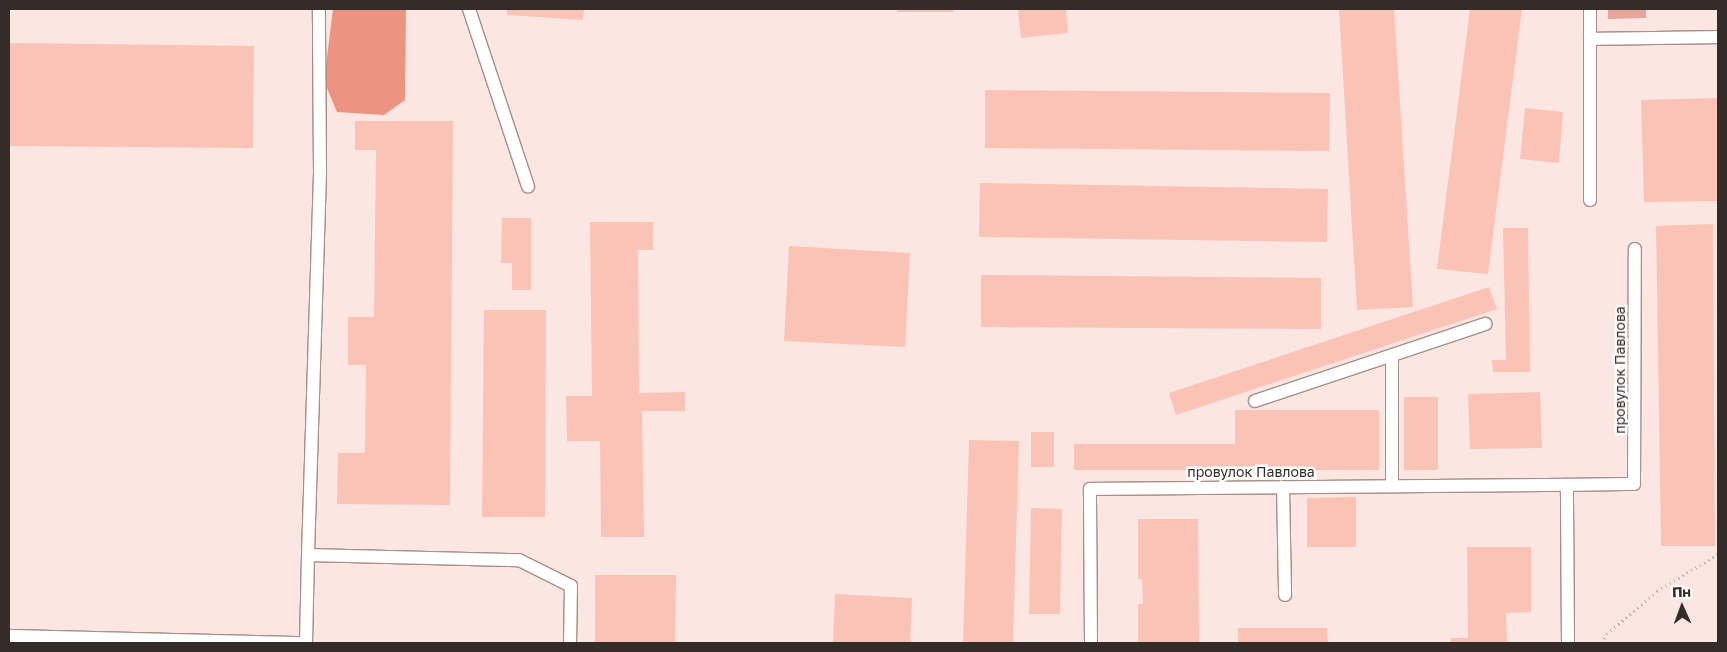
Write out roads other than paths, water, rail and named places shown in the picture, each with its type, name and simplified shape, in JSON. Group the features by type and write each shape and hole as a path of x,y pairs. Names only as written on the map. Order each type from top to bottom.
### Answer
{"lane":[{"path":"306,643 320,171 319,9"},
{"path":"469,9 528,186"},
{"path":"1590,9 1590,200"},
{"path":"1590,39 1718,37"},
{"name":"провулок Павлова","path":"1091,643 1090,489 1634,484 1635,249"},
{"path":"1255,401 1485,324"},
{"path":"1392,355 1392,486"},
{"path":"1567,485 1568,643"},
{"path":"1283,487 1284,595"},
{"path":"308,555 519,560 571,586 570,643"},
{"path":"9,636 299,643"}]}
